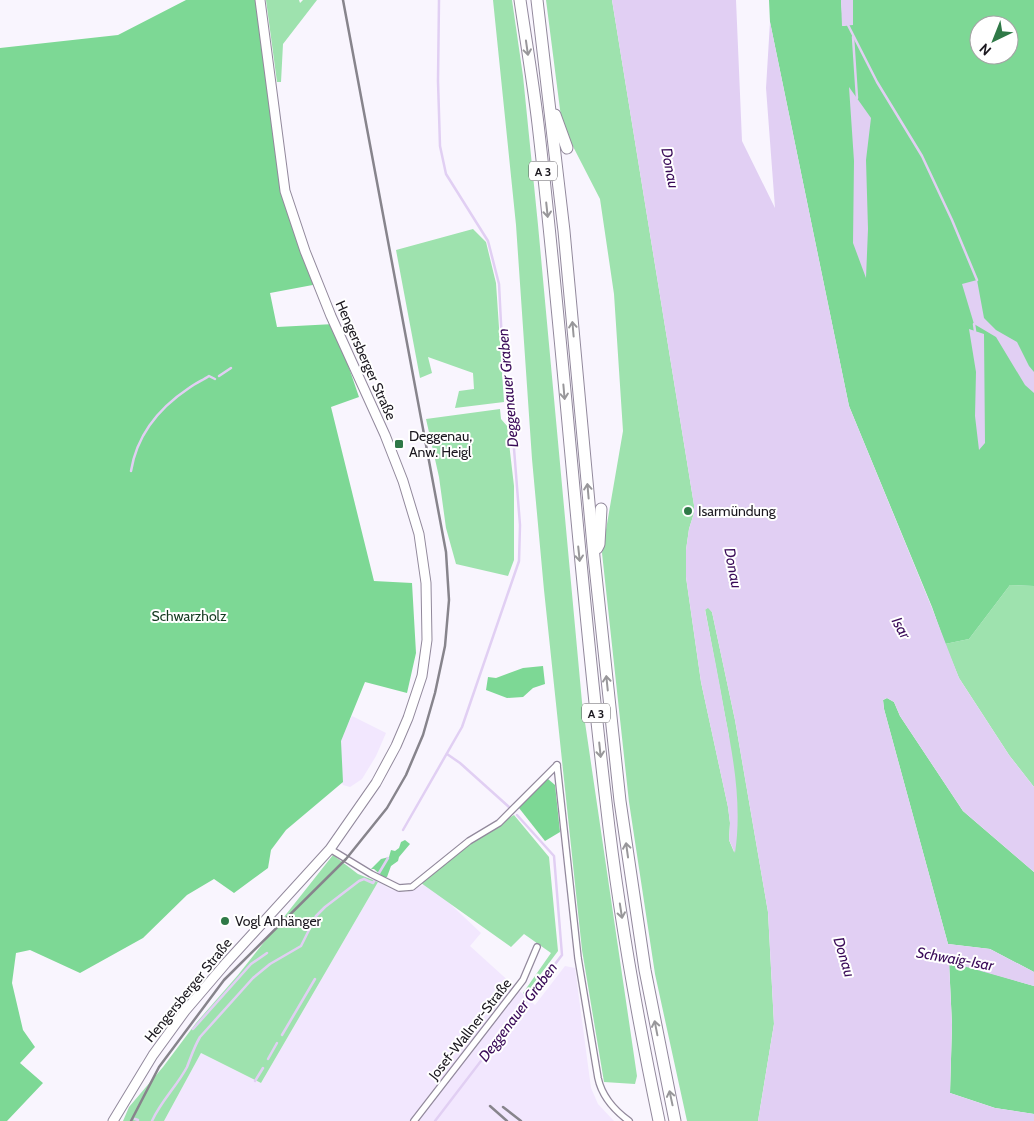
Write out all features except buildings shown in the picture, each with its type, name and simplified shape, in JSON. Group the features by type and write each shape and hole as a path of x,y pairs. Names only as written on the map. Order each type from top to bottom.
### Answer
{"highway":[{"name":"A 3","path":"520,0 550,233 578,544 606,804 631,976 659,1121"},
{"name":"A 3","path":"536,0 564,231 594,557 620,801 645,970 675,1121"},
{"path":"550,106 558,119 567,148"},
{"path":"594,557 599,544 601,509"}],"main road":[{"name":"Hengersberger Straße","path":"114,1121 153,1055 185,1011 226,962 330,849 358,811 396,746 408,718 422,676 427,640 426,583 419,534 403,481 318,284 285,191 260,0"}],"street":[{"path":"330,849 370,874 399,888 412,887 462,846 499,823 557,764 578,958 598,1078 600,1087 609,1102 617,1112 629,1121"},
{"name":"Josef-Wallner-Straße","path":"414,1121 523,980 537,947"}],"shaded area":[{"path":"352,716 386,733 376,756 362,779 350,787 343,785 338,774 338,752 343,733"},
{"path":"378,882 392,890 407,892 428,883 481,933 470,946 535,1005 565,966 575,968 591,1088 598,1104 614,1121 164,1121 201,1053 261,1083"}],"green space":[{"name":"Schwarzholz","path":"186,0 261,0 285,192 318,284 270,293 277,327 334,324 359,397 331,407 374,581 412,583 416,653 407,693 365,682 341,741 343,782 286,830 271,850 268,868 234,893 214,879 187,895 143,938 80,973 30,950 16,953 12,983 23,1030 35,1047 20,1063 43,1083 7,1121 0,1121 0,48 118,35"},
{"path":"266,0 299,0 300,3 303,0 317,0 283,44 281,82 277,82"},
{"path":"493,0 512,0 523,76 582,702 637,1076 635,1084 604,1082 582,950 544,590 532,459 516,225"},
{"path":"546,0 612,0 694,505 686,550 686,577 701,682 728,807 730,823 729,840 734,852 729,737 705,609 708,607 712,612 735,720 768,912 774,1024 758,1121 687,1121 655,974 629,802 602,553 623,431 614,294 600,199 562,125"},
{"path":"769,0 841,0 843,26 853,24 853,0 1034,0 1034,586 1010,585 969,639 945,644 932,607 849,406 770,22"},
{"path":"473,229 486,242 496,283 504,402 455,408 459,391 474,389 473,373 428,357 432,373 420,378 396,250"},
{"path":"500,409 501,419 507,426 514,486 514,560 508,576 456,564 446,528 439,477 426,419"},
{"path":"1010,585 1034,586 1034,787 1009,755 959,678 945,644 969,639"},
{"path":"543,666 545,684 533,688 523,697 507,698 486,690 488,677 496,678 523,668"},
{"path":"887,698 894,702 900,716 963,811 1034,872 1034,972 990,949 948,944 884,709 883,700"},
{"path":"548,779 555,785 560,832 545,841 519,808 531,793"},
{"path":"514,815 549,857 558,951 525,995 523,993 551,953 524,934 511,947 421,883 461,848"},
{"path":"405,840 410,844 398,861 391,866 387,877 383,877 374,869 371,869 381,859 389,857 391,850 395,851 399,848 401,842"},
{"path":"333,855 358,874 378,882 261,1083 201,1053 164,1121 123,1121 129,1107 163,1067 196,1023 238,975"},
{"path":"949,961 1034,986 1034,1114 995,1108 950,1093 952,1025"}],"water":[{"path":"612,0 736,0 742,141 775,208 766,88 770,22 849,406 959,678 1009,755 1034,787 1034,872 963,811 900,716 894,702 887,698 883,700 948,944 990,949 1034,972 1034,986 949,962 952,1025 950,1093 995,1108 1034,1114 1034,1121 758,1121 774,1024 768,912 735,720 712,612 708,608 705,610 736,784 738,818 735,853 729,840 730,823 728,807 701,682 686,577 686,550 694,505"},
{"path":"841,0 853,0 853,25 842,26"},
{"path":"849,87 871,118 866,160 868,229 866,278 853,243 854,161"},
{"path":"977,280 984,318 996,330 1017,342 1034,372 1034,393 1025,385 996,337 974,324 962,284"},
{"path":"969,329 984,334 985,443 979,450 975,416 976,372"}],"waterway":[{"name":"Deggenauer Graben","path":"403,830 462,727 519,561 520,525 513,436 502,343 499,284 488,241 446,174 440,146 438,81 439,0"},
{"path":"848,25 877,82 922,156 977,280"},
{"path":"853,37 857,98"},
{"path":"974,324 975,331"},
{"path":"219,376 231,368"},
{"path":"131,471 138,445 159,413 194,385 209,376 215,379"},
{"name":"Deggenauer Graben","path":"447,754 460,763 509,807"},
{"name":"Deggenauer Graben","path":"435,1121 562,955 554,856 517,815"},
{"path":"152,1121 179,1081 200,1037 253,978 270,964 301,946 316,916 325,907 359,881 364,879 373,883 388,858"},
{"path":"193,1029 251,964 267,953"},
{"path":"282,1035 315,979"},
{"path":"268,1059 277,1043"},
{"path":"255,1081 263,1068"}],"railway":[{"path":"131,1121 159,1067 224,980 346,859 387,808 406,775 423,735 435,693 445,646 449,600 446,552 343,0"},
{"path":"490,1106 507,1121"},
{"path":"503,1107 521,1121"}],"place":[{"name":"Deggenau, Anw. Heigl","path":"399,444"},
{"name":"Isarmündung","path":"688,511"},
{"name":"Vogl Anhänger","path":"225,921"}],"water label":[{"name":"Donau","path":"670,168"},
{"name":"Donau","path":"733,568"},
{"name":"Isar","path":"901,628"},
{"name":"Donau","path":"844,957"},
{"name":"Schwaig-Isar","path":"955,959"}]}
